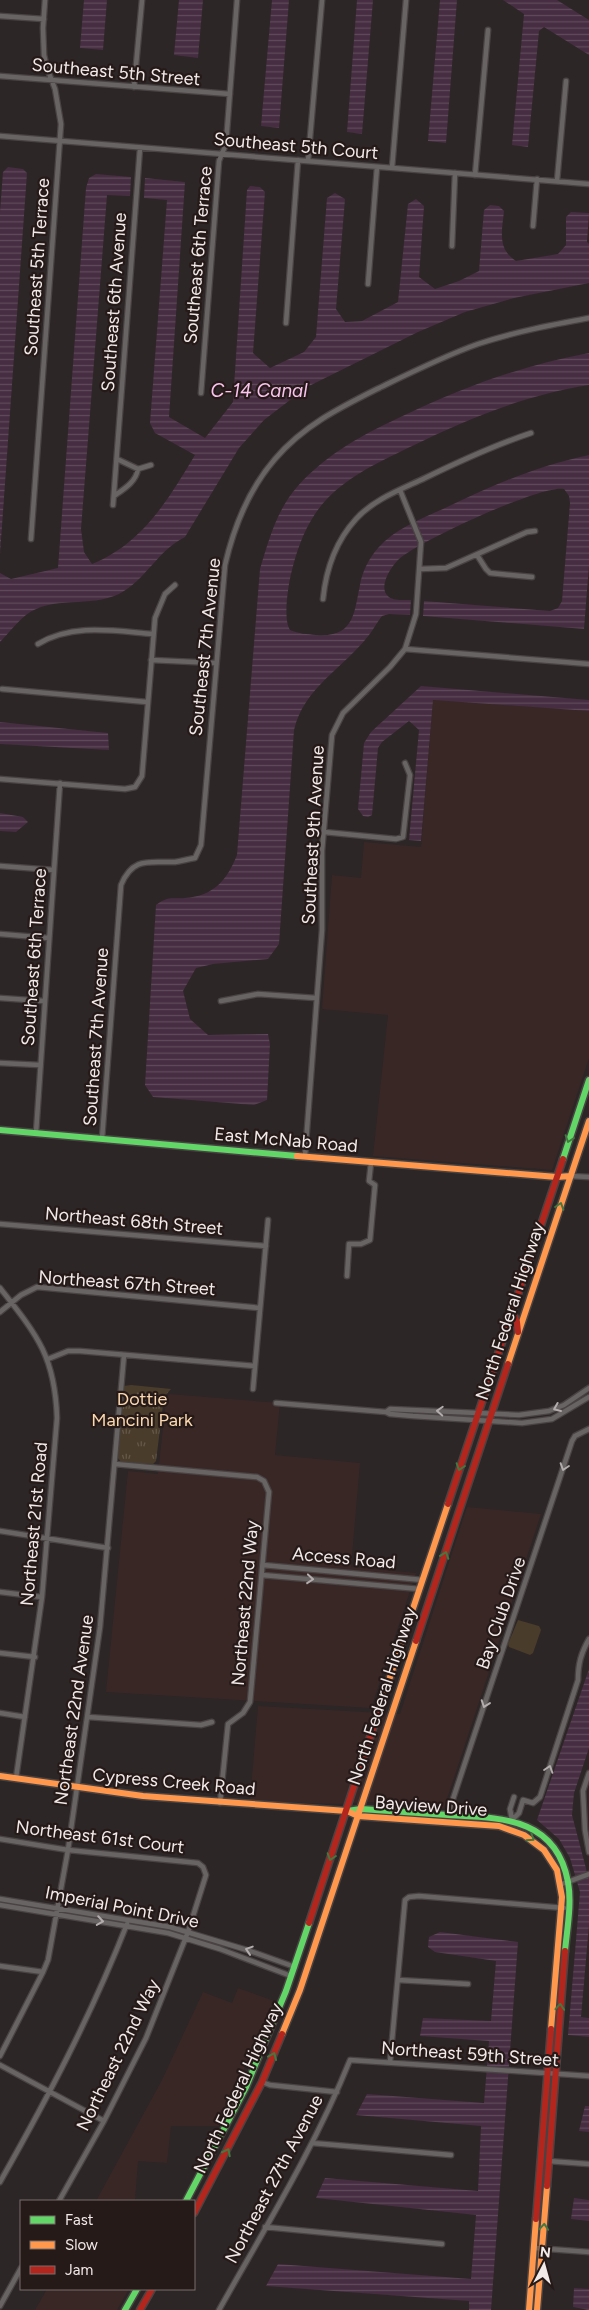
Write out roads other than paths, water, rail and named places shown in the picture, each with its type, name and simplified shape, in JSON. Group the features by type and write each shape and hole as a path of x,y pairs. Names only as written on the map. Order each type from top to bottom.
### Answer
{"main road":[{"name":"North Federal Highway","path":"187,2200 234,2111 258,2060 292,1976 589,1080"},
{"name":"North Federal Highway","path":"195,2211 262,2082 300,1990 589,1121"},
{"name":"East McNab Road","path":"0,1130 371,1163 557,1177 570,1176"},
{"path":"519,1291 521,1305 525,1313"},
{"path":"512,1312 517,1322 518,1335"},
{"path":"426,1571 428,1582 434,1587"},
{"path":"423,1580 428,1589 430,1601"},
{"path":"390,1681 391,1694 397,1699"},
{"name":"Cypress Creek Road","path":"0,1776 76,1788 220,1803 347,1811"},
{"name":"Bayview Drive","path":"347,1811 361,1809 448,1814 512,1820 531,1828 551,1844 564,1864 572,1882 561,1946"},
{"name":"Bayview Drive","path":"347,1811 358,1816 508,1828 526,1834 545,1849 557,1867 562,1884 560,1908 561,1946 555,2032 556,2073 542,2248 530,2310"},
{"path":"295,1966 298,1972 300,1990"},
{"name":"Bayview Drive","path":"537,2310 535,2248 538,2199 548,2072 555,2032"},
{"path":"258,2060 258,2072 262,2082"},
{"path":"234,2111 237,2120 237,2132"},
{"path":"545,2114 552,2115"},
{"path":"538,2199 546,2200"},
{"path":"125,2310 136,2290"},
{"path":"140,2310 151,2290"},
{"path":"132,2310 133,2297"}],"street":[{"name":"Southeast 5th Terrace","path":"31,539 60,141 60,114 56,89 51,80 44,55 45,0"},
{"path":"134,87 142,0"},
{"name":"Southeast 6th Terrace","path":"201,393 218,161 226,144 237,0"},
{"path":"308,161 322,0"},
{"path":"392,168 406,0"},
{"path":"0,16 44,19"},
{"path":"475,174 488,30"},
{"name":"Southeast 5th Street","path":"0,76 230,94"},
{"path":"557,181 566,81"},
{"name":"Southeast 5th Court","path":"0,136 589,184"},
{"name":"Southeast 6th Avenue","path":"113,505 140,148"},
{"path":"286,323 298,160"},
{"path":"368,284 377,167"},
{"path":"452,246 456,173"},
{"path":"533,226 537,180"},
{"name":"Southeast 7th Avenue","path":"102,1139 121,885 126,873 135,866 144,862 177,862 195,858 201,845 215,664 225,565 230,542 243,509 254,488 274,460 299,434 317,421 352,402 409,374 477,345 532,329 589,318"},
{"path":"323,599 325,577 342,536 357,518 376,503 400,490 485,450 531,433"},
{"path":"117,459 138,469 151,465"},
{"path":"114,496 125,489 135,478 138,469"},
{"name":"Southeast 9th Avenue","path":"305,1156 323,904 324,832 330,748 335,725 343,713 390,667 405,649 415,621 421,547 413,520 400,490"},
{"path":"420,569 446,568 527,532 535,531"},
{"path":"478,554 490,573 532,577"},
{"path":"0,779 125,789 135,787 140,781 155,618 165,594 175,585"},
{"path":"38,644 52,636 76,631 100,629 153,634"},
{"path":"405,649 589,664"},
{"path":"151,660 215,664"},
{"path":"2,689 147,702"},
{"path":"324,832 396,839 403,837 410,775 405,763"},
{"name":"Southeast 6th Terrace","path":"36,1133 60,783"},
{"path":"0,866 54,870"},
{"path":"0,934 49,938"},
{"path":"221,1001 258,994 316,998"},
{"path":"0,998 44,1002"},
{"path":"0,1062 40,1065"},
{"path":"347,1276 349,1244 362,1244 370,1240 375,1185 369,1181 371,1163"},
{"path":"570,1176 589,1177"},
{"path":"253,1389 268,1220"},
{"name":"Northeast 68th Street","path":"0,1224 266,1246"},
{"name":"Northeast 67th Street","path":"0,1312 21,1294 37,1287 260,1308"},
{"name":"Northeast 21st Road","path":"0,1288 42,1345 48,1358 56,1394 57,1418 42,1597 16,1778"},
{"path":"48,1358 68,1351 255,1366"},
{"name":"Northeast 22nd Avenue","path":"0,2056 48,1960 58,1908 88,1716 108,1548 124,1355"},
{"path":"386,1412 390,1409 519,1415 549,1411 564,1405 589,1388"},
{"path":"276,1403 386,1412 390,1414 522,1423 552,1419 589,1397"},
{"name":"Bay Club Drive","path":"448,1814 572,1441 575,1436 589,1429"},
{"name":"Northeast 22nd Way","path":"115,1464 257,1477 267,1486 269,1492 250,1702 243,1713 228,1724 220,1803"},
{"path":"0,1531 108,1548"},
{"name":"Access Road","path":"263,1565 423,1580"},
{"name":"Access Road","path":"262,1575 420,1589"},
{"path":"0,1592 42,1597"},
{"path":"508,1828 512,1820 519,1813 523,1800 532,1803 540,1797 578,1680 578,1668 582,1651 589,1639"},
{"path":"0,1653 34,1657"},
{"path":"0,1713 25,1717"},
{"path":"88,1716 201,1725 212,1722"},
{"path":"589,1773 583,1791 585,1830 589,1852"},
{"path":"512,1820 510,1809 514,1797"},
{"name":"Northeast 61st Court","path":"0,1839 68,1850 198,1863"},
{"name":"Northeast 22nd Way","path":"60,2200 104,2121 146,2038 187,1935 206,1878 205,1870 198,1863"},
{"path":"562,1884 572,1882 589,1874"},
{"path":"390,2062 405,1900 409,1897 419,1896 568,1909"},
{"name":"Imperial Point Drive","path":"0,1899 129,1919 263,1955 295,1966"},
{"name":"Imperial Point Drive","path":"0,1905 187,1935 258,1965 292,1976"},
{"path":"0,2182 50,2093 90,2015 129,1919"},
{"path":"258,1965 265,1962 263,1955"},
{"path":"0,1966 43,1972"},
{"path":"398,1980 468,1984"},
{"name":"Northeast 59th Street","path":"350,2060 589,2076"},
{"name":"Northeast 27th Avenue","path":"219,2310 312,2143 337,2092 350,2060"},
{"path":"0,2065 104,2121"},
{"path":"262,2082 270,2085 337,2092"},
{"path":"312,2143 451,2155"},
{"path":"541,2161 589,2164"},
{"path":"265,2227 442,2244"},
{"path":"535,2248 589,2252"},
{"path":"0,2306 20,2270"}],"water":[{"path":"84,0 107,0 103,50 80,48"},
{"path":"179,0 203,0 198,58 174,55"},
{"path":"272,0 289,0 279,128 261,126"},
{"path":"357,0 373,0 362,134 347,132"},
{"path":"440,0 457,0 446,143 428,141"},
{"path":"503,0 557,0 589,20 589,55 544,27 539,31 528,147 512,145 524,14"},
{"path":"8,167 23,169 27,173 0,554 0,212 3,172"},
{"name":"C-14 Canal","path":"96,174 131,177 130,196 107,195 81,529 84,552 92,564 110,555 139,533 164,504 195,455 155,433 150,423 167,200 144,198 145,178 185,182 169,417 205,438 233,402 247,190 250,186 260,187 265,192 253,353 270,368 304,352 316,337 327,198 335,193 345,199 336,309 345,322 362,321 398,302 408,204 416,199 424,206 419,277 435,289 459,281 479,271 484,210 490,205 499,206 504,211 503,245 510,256 516,261 558,254 566,245 566,217 571,212 589,213 587,242 589,244 589,283 514,298 465,312 418,332 307,387 264,420 239,448 185,537 167,550 128,588 108,598 59,603 36,609 26,615 0,642 0,573 11,579 58,568 86,188 89,178"},
{"path":"589,353 589,385 542,395 497,409 397,453 345,483 324,502 315,514 300,543 295,558 286,611 290,630 300,633 329,635 345,628 350,621 354,613 366,565 378,548 392,535 417,521 497,485 550,465 589,455 589,565 584,629 423,616 424,601 550,611 558,608 562,601 570,503 569,496 564,489 551,490 531,496 479,516 428,541 398,560 386,578 384,588 391,598 411,600 410,615 389,614 382,616 359,647 326,679 306,702 294,730 279,944 268,959 213,964 196,968 183,991 190,1019 208,1035 268,1034 270,1044 267,1100 254,1105 153,1097 145,1085 156,905 167,899 195,897 212,890 229,872 237,855 260,569 274,525 284,505 297,487 322,464 348,444 377,428 451,394 518,370"},
{"path":"421,686 589,700 589,711 433,700 421,841 409,840 419,730 409,721 382,742 378,748 372,815 368,817 363,816 358,809 364,743 371,732"},
{"path":"0,722 108,733 109,750 0,744"},
{"path":"0,813 23,817 28,822 16,832 0,831"},
{"path":"589,1669 589,1748 574,1793 572,1815 589,1880 589,1925 581,2017 589,2018 589,2037 568,2035 580,1892 570,1858 559,1839 537,1820"},
{"path":"440,1932 518,1942 491,2310 469,2310 469,2301 266,2286 278,2264 471,2279 476,2215 316,2198 325,2178 478,2191 481,2126 356,2115 367,2094 484,2103 489,2041 420,2036 423,2018 491,2021 496,1961 435,1952 428,1947 429,1937"},
{"path":"585,2106 589,2106 589,2132 579,2131"},
{"path":"574,2198 589,2200 589,2221 571,2219"},
{"path":"574,2288 589,2289 589,2310 573,2307"}],"park label":[{"name":"Dottie Mancini Park","path":"142,1409"}]}
